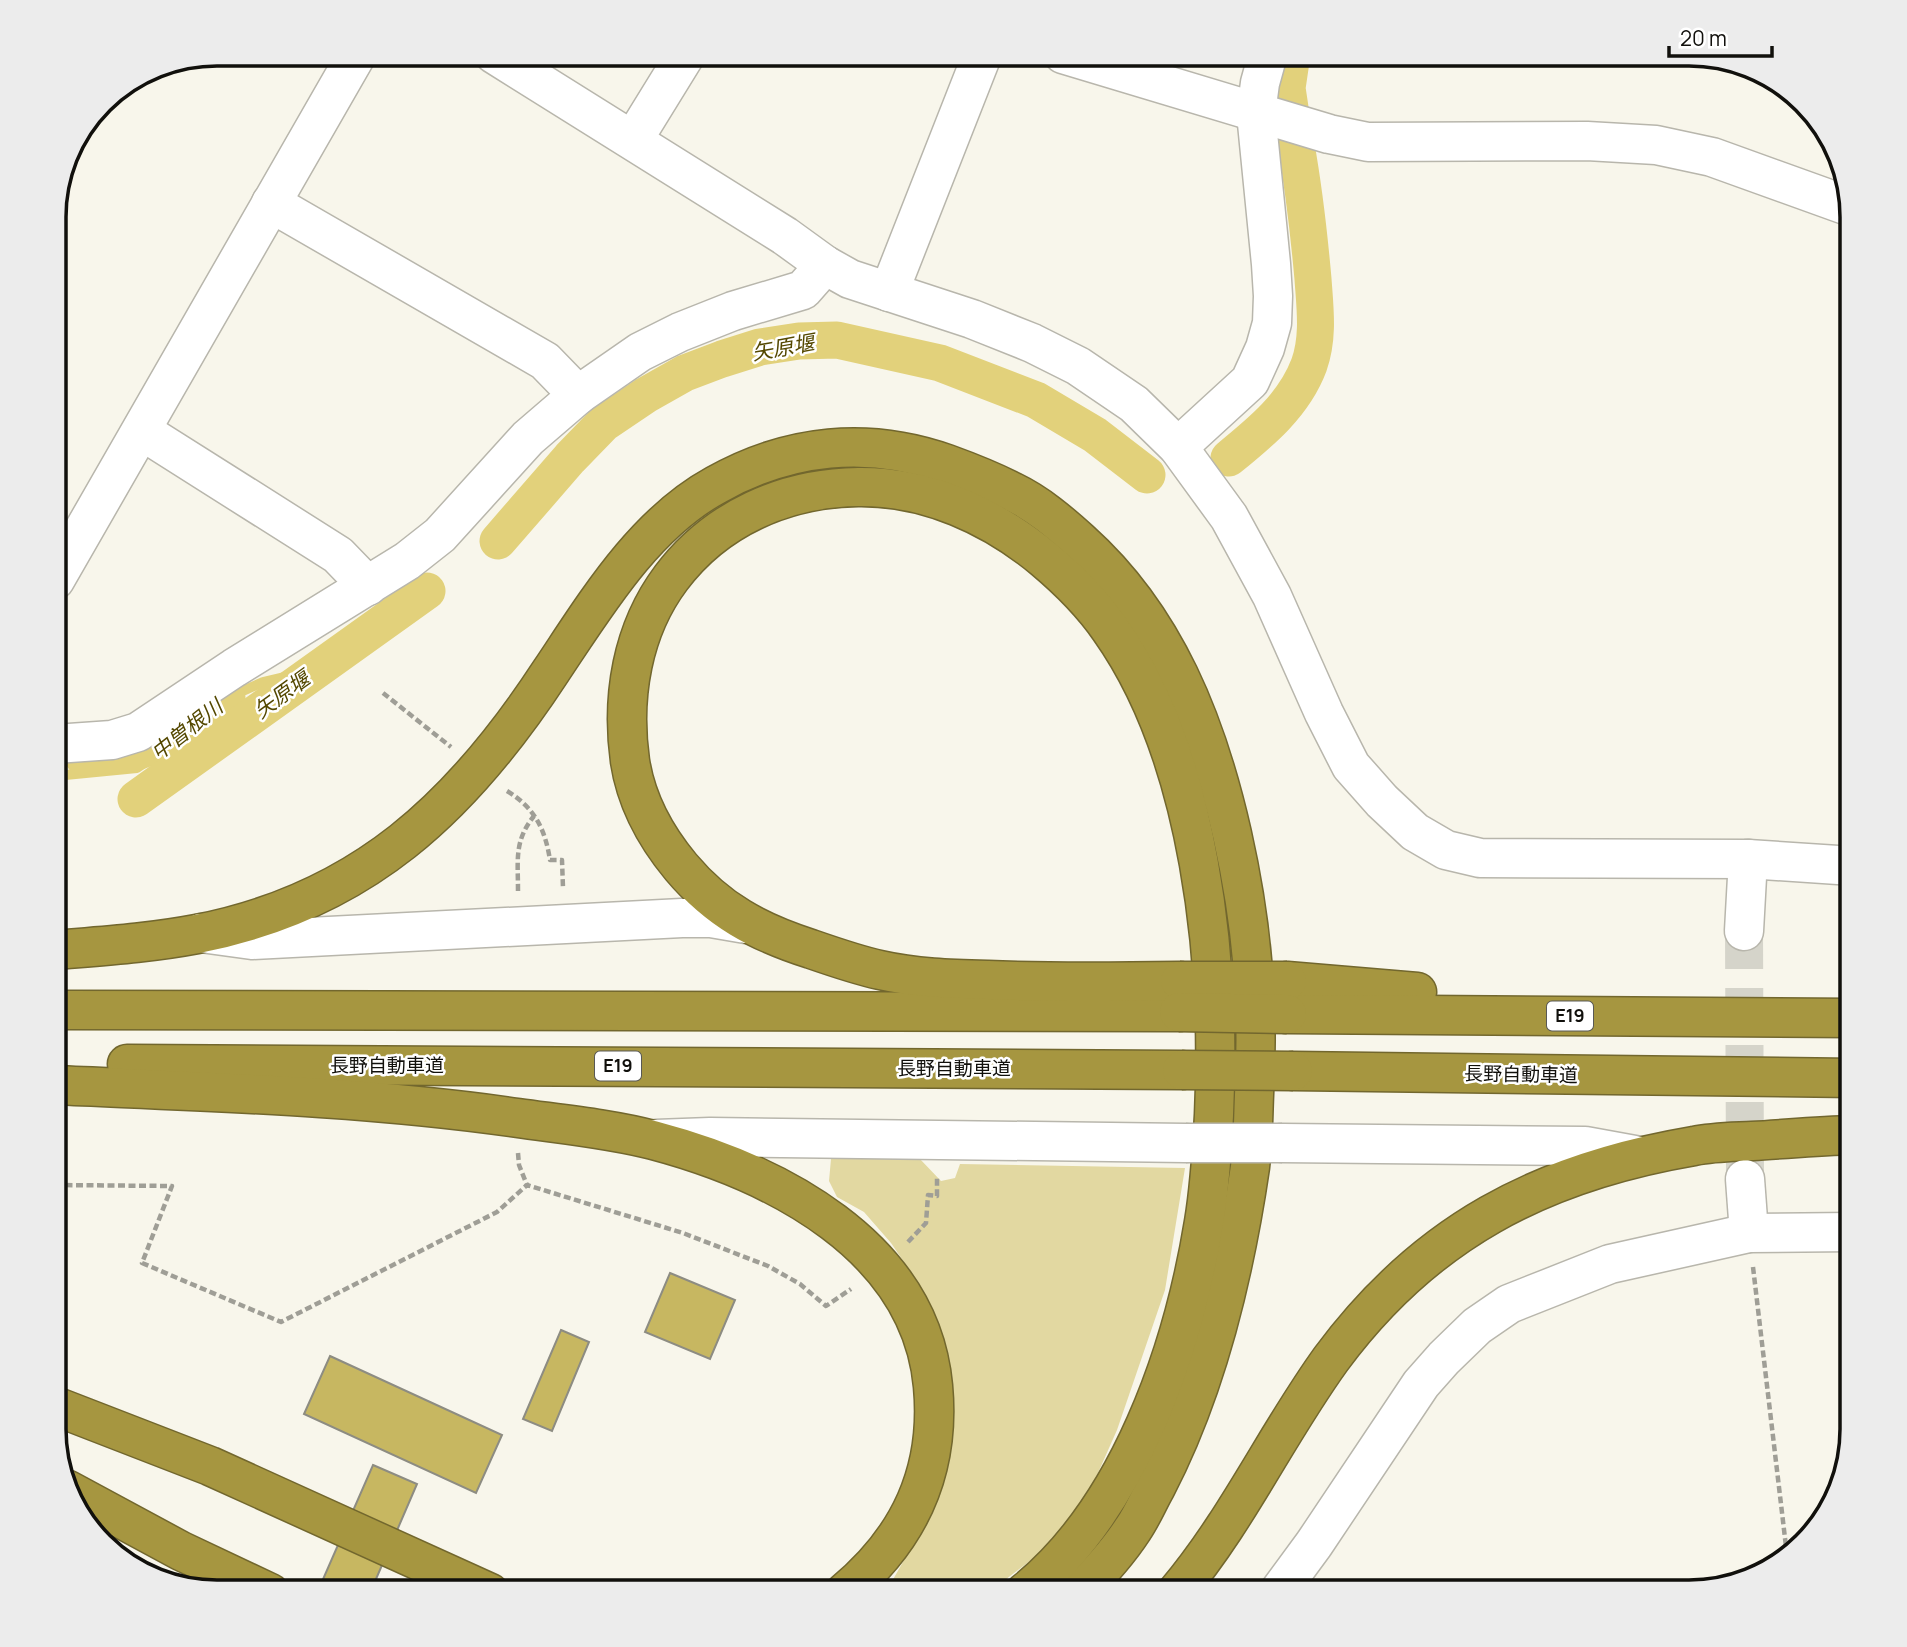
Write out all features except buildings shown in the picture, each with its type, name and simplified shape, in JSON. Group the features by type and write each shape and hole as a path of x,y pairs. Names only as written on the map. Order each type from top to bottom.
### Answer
{"highway":[{"path":"67,949 124,945 201,933 254,919 312,898 359,874 438,814 488,758 524,713 609,586 644,544 676,513 709,489 746,469 795,454 838,447 882,447 926,457 971,472 1017,494 1059,522 1095,554 1127,589 1157,631 1203,729 1222,790 1246,899 1254,958 1256,1049 1251,1162 1232,1264 1205,1368 1175,1449 1135,1526 1092,1580"},
{"path":"1039,1580 1082,1535 1115,1485 1141,1435 1164,1377 1186,1303 1204,1223 1211,1166 1216,1060 1206,905 1198,856 1170,753 1152,705 1133,666 1111,629 1086,598 1025,543 993,523 951,503 882,486 824,489 778,499 737,518 700,546 670,579 649,615 634,656 627,694 626,735 632,775 645,812 666,848 693,881 715,901 746,924 777,938 885,971 945,979 1023,982 1179,997"},
{"name":"E19","path":"67,1010 1179,997 1287,998 1726,1016 1840,1018"},
{"name":"長野自動車道","path":"67,1063 1182,1070 1840,1078"},
{"path":"67,1086 305,1096 451,1108 650,1139 742,1170 797,1197 860,1244 888,1276 908,1307 922,1338 932,1375 935,1410 932,1448 923,1482 909,1516 892,1546 860,1580"},
{"path":"1186,1580 1230,1520 1331,1360 1366,1316 1404,1275 1447,1241 1498,1208 1580,1173 1640,1156 1697,1145 1840,1136"},
{"path":"67,1411 210,1466 462,1580"},
{"path":"83,1498 181,1551 242,1580"}],"street":[{"path":"67,559 349,66"},
{"path":"513,66 850,279 972,319 1032,343 1078,366 1134,404 1178,447 1229,517 1272,596 1324,713 1351,766 1382,801 1415,832 1446,850 1480,858 1748,859 1840,865"},
{"path":"632,140 678,66"},
{"path":"889,292 978,66"},
{"path":"1102,66 1329,134 1368,142 1587,141 1656,145 1712,157 1839,203"},
{"path":"1178,447 1250,381 1265,348 1272,323 1271,264 1256,113 1265,66"},
{"path":"271,203 545,360 578,395"},
{"path":"67,743 112,740 138,732 234,668 407,561 440,535 528,438 578,395 640,352 680,332 733,311 803,290 825,265"},
{"path":"142,431 338,555 368,586"},
{"path":"1744,931 1748,859"},
{"path":"201,933 252,940 682,918 711,918 746,924"},
{"path":"650,1139 710,1137 1585,1146 1640,1156"},
{"path":"1745,1179 1749,1233"},
{"path":"1288,1580 1421,1384 1477,1326 1509,1304 1610,1264 1749,1233 1840,1232"}],"path":[{"path":"383,693 453,749"},
{"path":"502,788 522,800 534,816 546,837 550,860 562,860 563,892"},
{"path":"518,901 520,841 522,831 534,816"},
{"path":"517,1142 519,1165 527,1185"},
{"path":"907,1243 926,1223 928,1195 937,1196 937,1174"},
{"path":"67,1185 172,1186 142,1263 281,1322 497,1212 527,1185"},
{"path":"527,1185 683,1233 768,1266 800,1284 826,1306 853,1288"},
{"path":"1749,1233 1786,1545"}],"shaded area":[{"path":"919,1158 941,1181 955,1178 960,1164 1185,1168 1165,1290 1117,1430 1086,1500 1043,1551 1005,1580 893,1580 924,1525 951,1406 945,1349 908,1268 891,1243 864,1212 837,1197 829,1181 831,1159"}],"waterway":[{"name":"矢原堰","path":"1290,66 1287,88 1290,108"},
{"name":"矢原堰","path":"1229,458 1286,405 1303,379 1312,354 1316,322 1313,279 1296,145"},
{"name":"矢原堰","path":"498,541 603,424 646,395 685,373 722,359 760,347 799,341 837,340 940,363 1036,400 1095,435 1147,475"},
{"name":"矢原堰","path":"136,799 427,591"},
{"name":"中曽根川","path":"67,775 137,768 217,712 227,698 263,682 318,669"},
{"path":"83,757 134,753 155,745 192,718 227,698"}],"tunnel":[{"path":"1744,931 1745,1173"}]}
